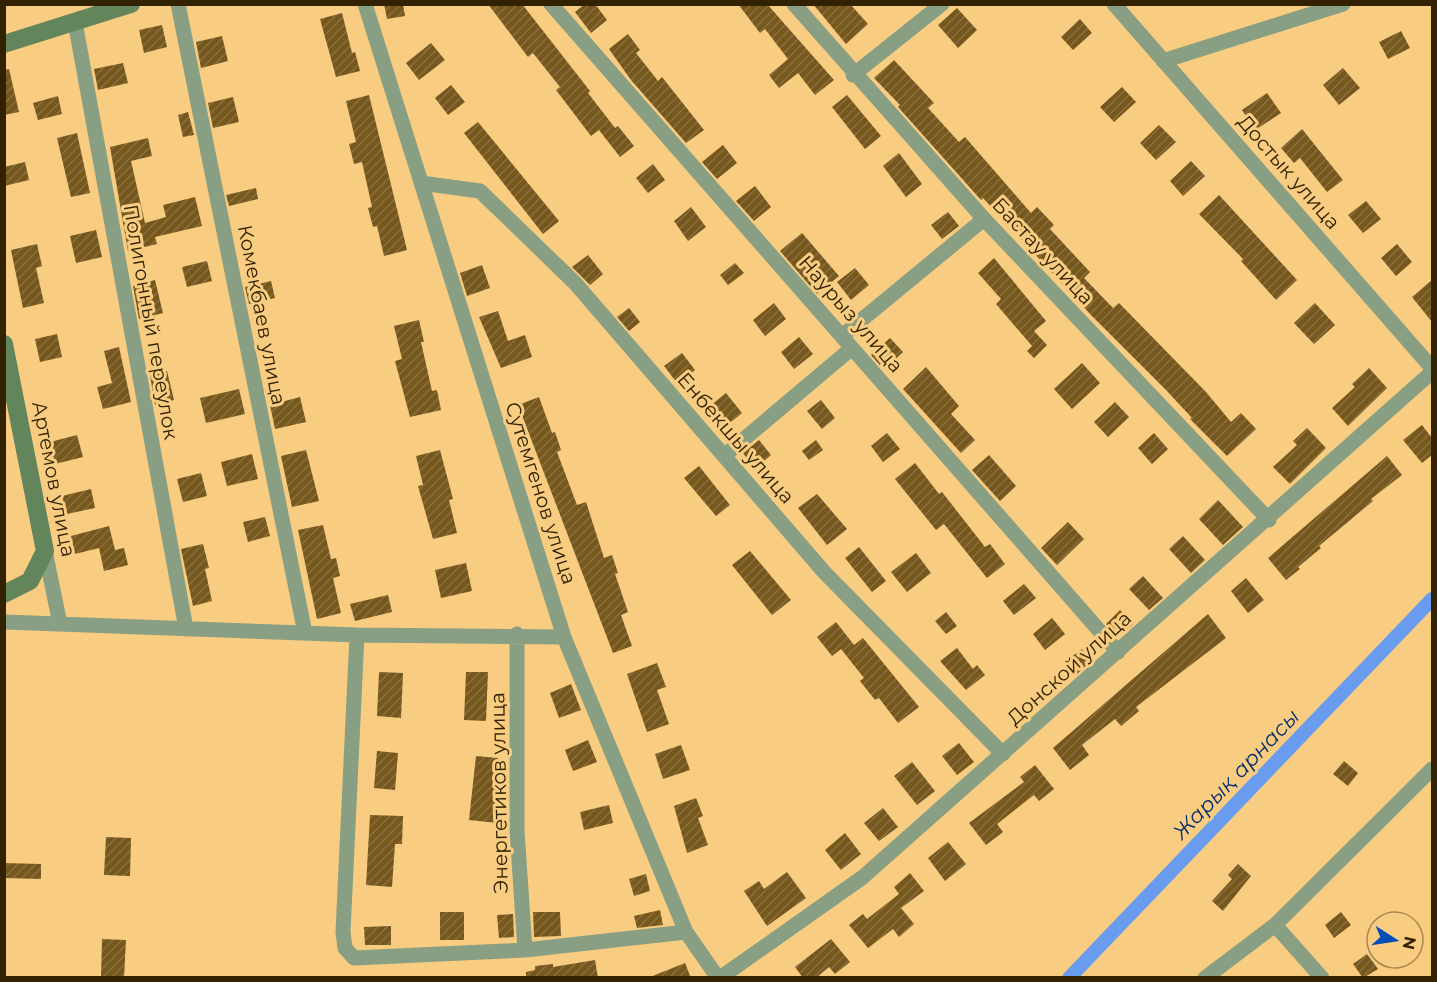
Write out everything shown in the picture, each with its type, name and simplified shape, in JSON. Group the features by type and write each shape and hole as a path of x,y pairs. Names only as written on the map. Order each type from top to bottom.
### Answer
{"street":[{"path":"4,44 131,4"},
{"name":"Комекбаев улица","path":"178,4 305,633"},
{"name":"Сутемгенов улица","path":"365,4 564,637 686,932 719,978"},
{"name":"Наурыз улица","path":"551,4 1118,652"},
{"name":"Бастау улица","path":"794,4 853,75 984,219 1269,520"},
{"path":"853,75 942,4"},
{"name":"Достык улица","path":"1114,4 1432,368"},
{"path":"1163,61 1343,4"},
{"name":"Полигонный переулок","path":"75,22 186,629"},
{"name":"Енбекшы улица","path":"421,183 480,191 575,283 824,572 1003,754"},
{"path":"724,456 984,219"},
{"name":"Артемов улица","path":"4,344 60,624"},
{"name":"Донской улица","path":"719,978 863,877 1269,520 1432,372"},
{"path":"4,594 30,581 45,551"},
{"path":"4,622 357,635 517,634 564,637"},
{"name":"Энергетиков улица","path":"517,634 517,830 525,950"},
{"path":"357,635 343,932 345,948 354,958 525,950 686,932"},
{"path":"1205,978 1275,925 1432,768"},
{"path":"1275,925 1322,978"}],"building":[{"path":"384,4 403,4 405,16 387,19"},
{"path":"488,4 522,4 590,91 588,93 615,128 618,126 634,146 620,157 599,130 591,136 556,90 560,87 533,53 528,57"},
{"path":"585,4 595,4 607,20 591,33 575,12"},
{"path":"738,4 767,4 834,80 815,95 798,73 779,88 769,75 788,59 765,29 760,33"},
{"path":"813,4 850,4 868,24 846,44"},
{"path":"957,8 977,30 958,48 938,25"},
{"path":"342,13 352,53 355,52 360,71 336,77 320,19"},
{"path":"1080,19 1092,33 1073,50 1061,37"},
{"path":"162,25 167,47 144,53 139,30"},
{"path":"1401,31 1410,48 1388,59 1379,42"},
{"path":"628,34 640,50 636,53 658,81 662,77 704,130 686,143 631,80 609,49"},
{"path":"222,36 228,61 201,68 196,42"},
{"path":"431,43 445,60 419,80 406,63"},
{"path":"894,60 934,103 928,108 959,142 965,137 1031,213 1037,207 1054,225 1050,229 1090,272 1084,278 1113,308 1119,303 1206,392 1231,422 1241,413 1256,429 1227,456 1190,419 1192,418 1166,390 1091,315 983,198 981,200 898,107 900,105 874,78"},
{"path":"123,63 128,83 98,90 94,69"},
{"path":"1343,68 1360,88 1339,105 1323,85"},
{"path":"9,69 19,112 4,115 4,70"},
{"path":"451,85 465,102 448,115 435,98"},
{"path":"1122,87 1136,102 1114,122 1100,107"},
{"path":"1267,93 1281,113 1255,130 1242,110"},
{"path":"369,95 407,250 384,256 377,226 373,227 368,208 372,207 362,162 354,164 349,144 356,142 346,101"},
{"path":"847,95 881,136 865,149 832,107"},
{"path":"58,96 62,114 38,120 33,103"},
{"path":"233,97 239,122 213,128 208,103"},
{"path":"188,112 194,135 183,137 178,115"},
{"path":"478,122 559,221 543,234 464,133"},
{"path":"1159,125 1176,142 1156,160 1140,143"},
{"path":"1302,129 1343,180 1327,192 1300,158 1294,163 1281,148"},
{"path":"77,133 90,193 71,197 57,138"},
{"path":"148,138 152,156 131,161 145,223 166,217 163,205 195,197 202,226 155,237 157,244 128,251 110,147"},
{"path":"723,145 737,163 717,179 702,162"},
{"path":"899,153 922,184 906,197 883,166"},
{"path":"1191,161 1205,176 1183,196 1170,181"},
{"path":"25,162 29,180 4,186 4,167"},
{"path":"653,164 665,180 648,193 636,178"},
{"path":"755,186 771,207 754,221 736,201"},
{"path":"256,188 258,199 229,206 226,195"},
{"path":"1219,195 1297,280 1276,300 1241,261 1243,259 1199,214"},
{"path":"1366,201 1381,219 1363,233 1348,215"},
{"path":"691,207 706,227 688,241 674,221"},
{"path":"948,212 959,226 942,239 931,225"},
{"path":"96,230 102,257 76,263 70,236"},
{"path":"802,233 839,276 817,294 780,251"},
{"path":"37,244 42,266 36,268 44,303 23,308 11,250"},
{"path":"1397,244 1412,262 1396,276 1381,258"},
{"path":"588,255 603,274 590,285 572,267"},
{"path":"994,258 1046,321 1034,331 1047,345 1034,358 1027,351 1032,346 996,304 1001,299 978,273"},
{"path":"207,261 212,281 187,287 182,267"},
{"path":"735,263 744,273 728,285 720,275"},
{"path":"482,265 490,288 467,296 460,273"},
{"path":"855,268 869,285 851,300 837,282"},
{"path":"155,280 163,313 139,319 133,286"},
{"path":"1432,280 1432,322 1412,297"},
{"path":"271,281 275,298 249,304 245,287"},
{"path":"774,303 786,319 765,336 753,320"},
{"path":"1315,303 1335,325 1314,344 1294,323"},
{"path":"629,308 640,322 629,331 617,317"},
{"path":"498,311 508,341 525,335 532,357 501,368 479,317"},
{"path":"419,320 424,342 421,342 432,391 437,390 441,410 410,417 395,361 402,359 394,326"},
{"path":"57,334 62,357 40,362 35,339"},
{"path":"799,337 813,354 794,369 781,352"},
{"path":"890,338 903,352 884,370 871,355"},
{"path":"119,347 131,402 103,409 97,387 112,383 104,351"},
{"path":"682,353 695,370 678,384 664,366"},
{"path":"1082,363 1100,383 1072,409 1054,389"},
{"path":"926,367 959,406 951,414 975,440 961,453 903,389"},
{"path":"1369,368 1387,388 1348,426 1332,408 1355,387 1352,384"},
{"path":"167,371 174,400 155,405 150,375"},
{"path":"239,389 245,414 206,423 200,398"},
{"path":"726,393 742,413 721,430 705,410"},
{"path":"300,397 306,422 275,429 270,405"},
{"path":"539,397 552,433 555,432 561,450 557,452 577,505 586,502 604,558 612,555 618,573 615,574 628,612 621,615 632,646 613,653 518,405"},
{"path":"821,400 835,418 822,429 807,411"},
{"path":"1115,402 1129,417 1108,437 1094,422"},
{"path":"1422,425 1432,438 1432,455 1422,463 1403,440"},
{"path":"1307,428 1326,448 1290,484 1273,467 1297,445 1293,441"},
{"path":"887,433 900,449 883,462 871,446"},
{"path":"1154,433 1168,449 1152,464 1138,448"},
{"path":"77,435 83,457 55,464 50,442"},
{"path":"759,440 771,455 755,469 743,453"},
{"path":"816,440 823,450 809,460 802,451"},
{"path":"306,450 319,501 292,507 281,456"},
{"path":"440,450 453,499 449,500 457,533 433,539 418,486 423,485 416,456"},
{"path":"252,454 258,479 227,486 221,462"},
{"path":"989,455 1016,486 1000,501 972,470"},
{"path":"1387,456 1402,475 1371,499 1373,501 1319,546 1321,548 1286,580 1268,558"},
{"path":"915,463 939,494 942,492 985,547 990,544 1005,564 987,578 944,524 936,530 895,479"},
{"path":"699,466 730,505 716,516 684,478"},
{"path":"201,473 207,496 183,502 177,479"},
{"path":"91,489 95,508 67,514 62,496"},
{"path":"817,494 847,529 827,545 798,508"},
{"path":"1218,500 1243,527 1223,545 1199,519"},
{"path":"265,517 270,536 248,542 243,522"},
{"path":"1068,522 1084,539 1057,565 1041,548"},
{"path":"323,525 331,559 336,558 340,576 333,578 341,613 317,619 298,530"},
{"path":"109,526 115,550 124,548 128,565 104,571 99,548 75,554 71,536"},
{"path":"1183,536 1205,560 1191,573 1169,549"},
{"path":"203,544 209,568 205,569 212,601 193,606 181,549"},
{"path":"859,547 886,581 872,592 845,558"},
{"path":"750,551 791,600 772,615 732,565"},
{"path":"916,553 931,573 907,592 891,572"},
{"path":"466,563 472,591 441,598 435,570"},
{"path":"1143,576 1163,598 1149,610 1129,589"},
{"path":"1246,578 1264,600 1248,613 1231,591"},
{"path":"1024,584 1036,598 1014,615 1003,601"},
{"path":"388,595 392,612 355,621 350,604"},
{"path":"1120,610 1133,624 1118,637 1106,624"},
{"path":"946,612 957,626 946,634 935,621"},
{"path":"1208,614 1226,638 1136,707 1139,711 1121,726 1115,719 1082,745 1089,755 1070,770 1053,748"},
{"path":"1052,618 1065,634 1045,650 1033,634"},
{"path":"836,622 854,645 863,638 919,707 898,723 879,698 875,700 860,681 864,678 841,649 832,656 817,637"},
{"path":"957,648 973,669 977,665 985,675 966,690 940,661"},
{"path":"1082,649 1091,661 1076,675 1066,661"},
{"path":"657,663 666,687 657,690 669,724 647,732 627,674"},
{"path":"379,672 403,673 401,718 377,716"},
{"path":"466,672 488,672 486,721 464,720"},
{"path":"571,684 581,710 559,718 550,693"},
{"path":"588,740 597,762 573,771 565,750"},
{"path":"959,743 974,762 957,775 942,756"},
{"path":"681,745 690,770 663,779 655,754"},
{"path":"377,751 398,753 395,790 374,788"},
{"path":"476,756 498,758 495,805 499,806 497,823 469,820"},
{"path":"1344,761 1358,773 1348,786 1333,774"},
{"path":"912,762 935,791 917,805 894,776"},
{"path":"1035,765 1054,789 1039,801 1034,795 997,824 1003,832 986,845 969,823 1024,782 1020,777"},
{"path":"696,798 703,816 698,818 708,845 687,853 674,806"},
{"path":"609,805 613,823 584,830 580,812"},
{"path":"883,808 898,827 879,841 864,823"},
{"path":"370,815 403,816 402,844 395,844 392,887 366,885"},
{"path":"845,833 861,854 841,870 825,850"},
{"path":"106,837 131,838 130,876 104,875"},
{"path":"948,842 966,864 945,881 928,858"},
{"path":"4,863 41,864 41,879 4,878"},
{"path":"1238,864 1251,876 1223,911 1212,901 1232,879 1228,875"},
{"path":"787,872 806,898 767,926 744,891 759,881 764,889"},
{"path":"910,873 924,891 901,908 914,924 899,937 893,929 868,948 849,925 863,914 867,919 899,894 894,887"},
{"path":"646,874 650,891 634,896 629,879"},
{"path":"660,910 663,925 637,928 634,916"},
{"path":"440,912 464,912 464,940 440,940"},
{"path":"533,912 560,912 561,936 534,937"},
{"path":"1341,912 1351,925 1334,938 1325,925"},
{"path":"513,914 514,937 499,938 497,915"},
{"path":"391,926 391,945 365,945 364,927"},
{"path":"102,939 126,940 124,978 101,978"},
{"path":"831,939 850,962 835,974 829,967 816,978 803,978 795,967"},
{"path":"1365,955 1365,970 1376,970 1363,978 1353,964"},
{"path":"595,960 598,978 526,978 526,972 535,970 535,966 553,964 553,967"},
{"path":"685,963 691,978 650,978 650,977"}],"waterway":[{"name":"Жарық арнасы","path":"1069,978 1432,599"}]}
